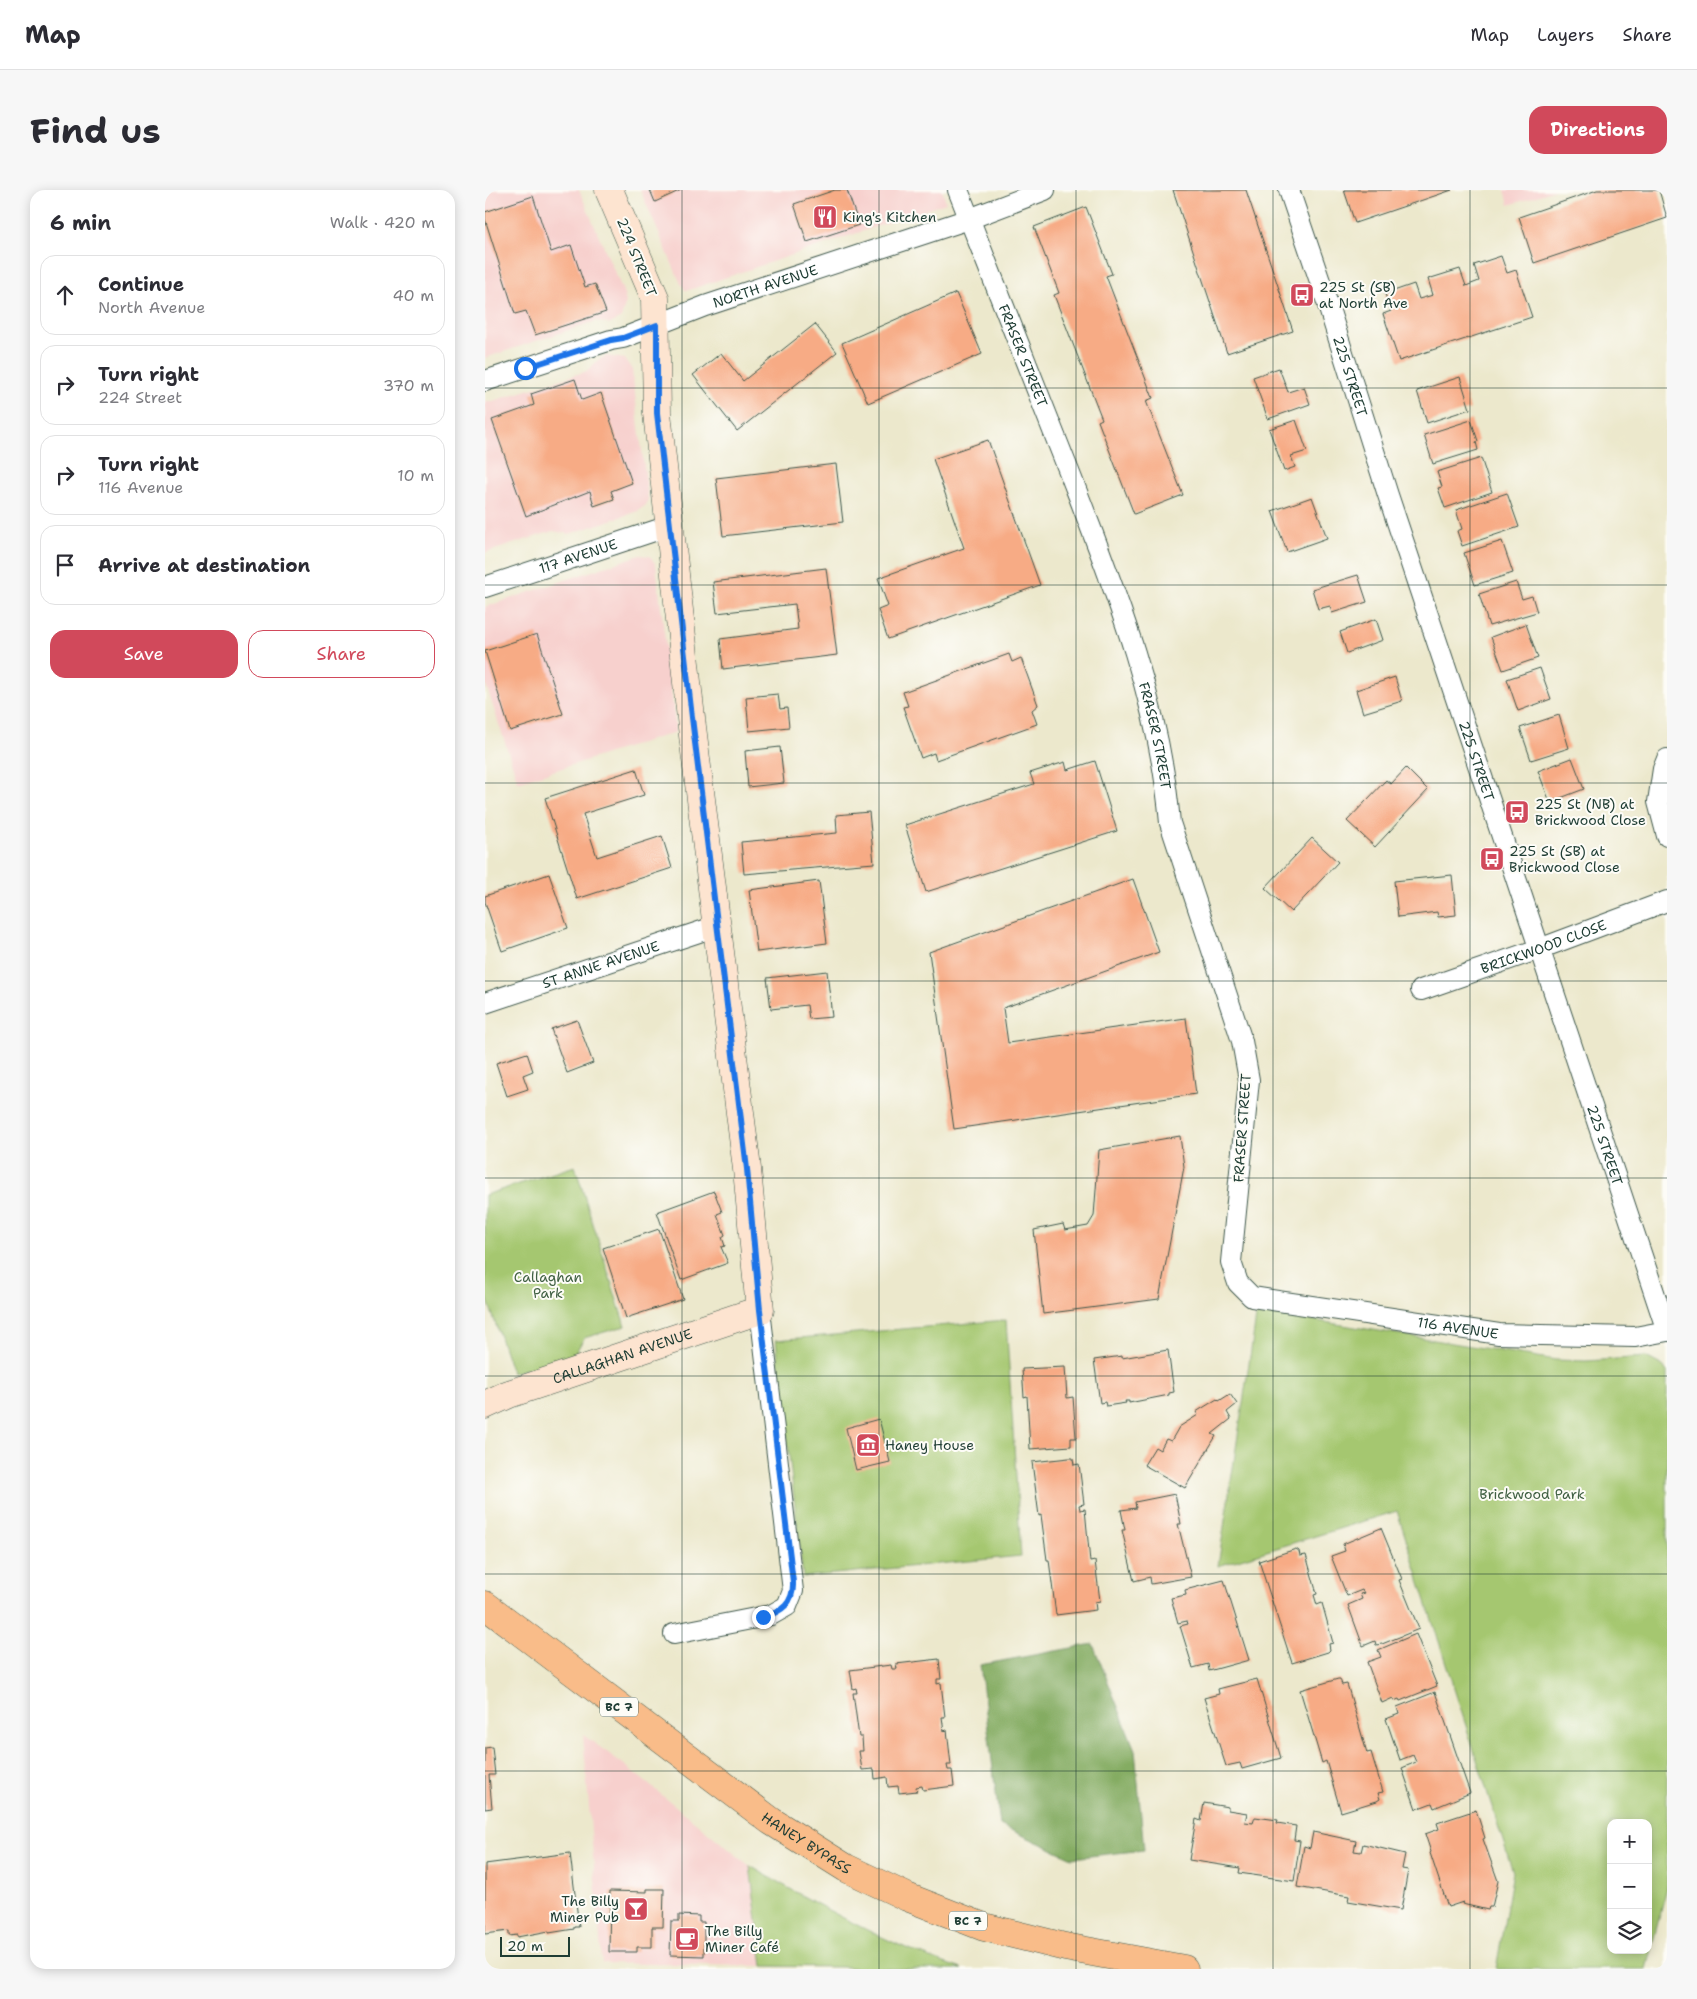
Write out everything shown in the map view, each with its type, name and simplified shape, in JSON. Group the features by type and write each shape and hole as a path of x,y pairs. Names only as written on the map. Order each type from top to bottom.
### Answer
{"highway":[{"name":"HANEY BYPASS","path":"485,1605 771,1822 846,1868 907,1898 984,1927 1065,1947 1184,1969"}],"street":[{"name":"224 STREET","path":"609,190 655,298 657,325 657,413 669,526 747,1169 760,1310 793,1582 793,1590 787,1606 780,1611 763,1617 673,1634"},
{"name":"FRASER STREET","path":"958,190 1116,592 1154,722 1167,787 1170,823 1243,1041 1249,1080 1231,1262 1238,1283 1252,1297"},
{"name":"NORTH AVENUE","path":"485,381 611,340 623,338 705,306 969,219 1045,190"},
{"name":"225 STREET","path":"1289,190 1326,299 1387,495 1667,1331"},
{"name":"117 AVENUE","path":"485,587 669,526"},
{"path":"1667,759 1663,769 1658,802 1667,836"},
{"name":"BRICKWOOD CLOSE","path":"1421,990 1539,949 1667,901"},
{"name":"ST ANNE AVENUE","path":"485,1003 717,926"},
{"name":"116 AVENUE","path":"1252,1297 1499,1334 1635,1337 1667,1331"},
{"name":"CALLAGHAN AVENUE","path":"485,1405 509,1394 760,1310"}],"shaded area":[{"path":"485,190 579,190 623,291 626,302 621,318 610,324 596,321 485,358"},
{"path":"640,190 942,190 946,203 685,290"},
{"path":"1505,190 1555,190 1509,205"},
{"path":"606,356 625,359 632,370 648,499 646,505 638,511 569,534 553,531 485,553 485,401 493,401 587,371 598,360"},
{"path":"640,555 650,556 656,565 676,732 518,782 485,682 485,607"},
{"path":"583,1735 622,1763 750,1866 763,1966 602,1963"}],"green space":[{"name":"Callaghan Park","path":"575,1166 625,1326 584,1338 573,1357 512,1373 485,1292 485,1195"},
{"name":"Brickwood Park","path":"1257,1311 1556,1360 1586,1361 1646,1357 1663,1366 1667,1372 1667,1887 1652,1946 1652,1819 1607,1819 1607,1954 1650,1954 1646,1969 1496,1969 1513,1872 1397,1511 1218,1566"},
{"path":"1006,1320 1021,1556 803,1577 776,1340"},
{"path":"1093,1644 1135,1750 1144,1850 1072,1858 1000,1825 980,1665"},
{"path":"750,1866 853,1923 907,1948 962,1969 861,1969 847,1967 763,1966"}],"building":[{"path":"650,190 681,190 655,202"},
{"path":"835,190 847,190 859,225 807,242 794,204"},
{"path":"1173,190 1246,190 1293,331 1227,353"},
{"path":"1344,190 1452,190 1355,223"},
{"path":"1597,190 1659,190 1667,218 1534,263 1519,217"},
{"path":"533,196 551,252 571,245 585,287 595,284 606,312 535,335 526,311 515,314 485,219 485,212"},
{"path":"1086,207 1112,274 1106,276 1153,398 1146,401 1183,495 1134,514 1098,421 1102,419 1054,295 1059,293 1034,227"},
{"path":"1501,256 1507,273 1516,270 1532,317 1399,361 1383,314 1391,311 1385,294 1414,284 1419,299 1433,295 1428,279 1460,269 1466,286 1479,281 1474,265"},
{"path":"956,293 982,354 868,403 842,343"},
{"path":"815,324 837,352 737,431 693,375 721,353 743,381"},
{"path":"1279,368 1288,392 1304,387 1310,404 1268,419 1253,377"},
{"path":"1460,377 1470,409 1427,423 1417,391"},
{"path":"575,379 582,400 601,393 632,483 611,491 614,499 594,506 590,491 526,516 492,420 534,405 531,394"},
{"path":"1296,420 1307,451 1291,456 1295,467 1284,471 1269,429"},
{"path":"1471,420 1478,441 1476,442 1478,450 1433,464 1424,435"},
{"path":"988,440 1040,585 888,639 878,610 888,606 878,578 964,548 933,459"},
{"path":"1481,458 1492,492 1445,508 1438,488 1442,487 1437,472"},
{"path":"836,464 843,522 723,536 716,478"},
{"path":"1507,493 1519,527 1462,546 1457,531 1462,529 1456,510"},
{"path":"1312,497 1327,538 1287,552 1272,511"},
{"path":"1502,541 1513,573 1475,585 1464,553"},
{"path":"826,568 837,655 723,669 720,639 798,629 795,604 717,613 713,582"},
{"path":"1358,575 1367,602 1332,613 1330,606 1318,609 1312,589"},
{"path":"1516,582 1522,599 1532,596 1537,612 1489,626 1479,594"},
{"path":"1376,619 1383,640 1347,653 1340,632"},
{"path":"1526,624 1538,658 1503,670 1491,637"},
{"path":"537,634 563,714 510,731 485,651"},
{"path":"1009,654 1012,662 1021,658 1038,705 1032,710 1037,724 936,760 934,753 921,758 903,707 908,706 903,692"},
{"path":"1540,668 1551,699 1518,711 1507,679"},
{"path":"1395,677 1402,701 1363,713 1356,690"},
{"path":"778,694 780,709 787,708 789,727 749,731 746,697"},
{"path":"1559,715 1569,748 1531,760 1520,728"},
{"path":"780,747 784,783 748,787 745,751"},
{"path":"1572,758 1584,789 1550,802 1538,771"},
{"path":"1095,761 1117,831 926,892 905,825 1034,784 1030,773 1065,762 1067,770"},
{"path":"1406,768 1428,790 1375,847 1347,821 1386,780 1391,784"},
{"path":"636,769 644,795 583,814 597,857 662,836 672,868 577,899 545,798"},
{"path":"869,812 874,863 744,874 741,842 837,833 836,815"},
{"path":"1312,838 1338,862 1291,912 1265,888"},
{"path":"549,874 568,928 502,951 485,902 485,896"},
{"path":"1452,875 1456,915 1438,917 1437,912 1398,917 1394,881"},
{"path":"1133,879 1159,952 1003,1008 1008,1043 1186,1018 1196,1094 954,1129 929,952"},
{"path":"819,881 827,943 757,952 749,890"},
{"path":"827,971 832,1017 809,1019 807,1005 771,1009 767,978"},
{"path":"577,1020 593,1063 567,1073 551,1029"},
{"path":"527,1053 533,1071 523,1075 528,1089 507,1096 496,1063"},
{"path":"1180,1136 1184,1167 1159,1299 1043,1314 1034,1230 1063,1224 1065,1230 1088,1226 1094,1216 1099,1150"},
{"path":"714,1191 722,1212 717,1214 725,1235 722,1237 725,1246 721,1247 728,1263 681,1280 657,1212"},
{"path":"659,1229 683,1299 626,1318 603,1248"},
{"path":"1168,1350 1174,1392 1169,1393 1169,1395 1129,1403 1129,1401 1125,1401 1126,1403 1106,1406 1105,1402 1100,1403 1094,1360 1122,1356 1122,1358"},
{"path":"1065,1367 1067,1398 1073,1397 1076,1438 1071,1438 1071,1446 1030,1449 1027,1396 1024,1397 1022,1369"},
{"path":"1230,1394 1237,1404 1227,1412 1231,1419 1212,1434 1216,1436 1185,1488 1144,1465 1155,1447 1160,1450 1166,1439 1171,1441 1179,1427 1198,1415 1196,1412 1217,1399 1219,1401"},
{"name":"Haney House","path":"879,1419 890,1462 856,1470 846,1428"},
{"path":"1073,1458 1074,1465 1079,1464 1084,1504 1079,1505 1080,1510 1085,1509 1090,1562 1095,1561 1100,1601 1095,1602 1096,1610 1056,1615 1049,1560 1047,1560 1041,1515 1039,1516 1032,1462"},
{"path":"1175,1494 1181,1524 1178,1524 1191,1577 1151,1584 1150,1577 1134,1581 1122,1530 1125,1530 1121,1510 1136,1508 1135,1502"},
{"path":"1381,1528 1402,1579 1399,1580 1419,1629 1382,1644 1376,1645 1375,1641 1363,1646 1348,1605 1362,1599 1360,1594 1364,1593 1362,1590 1347,1596 1331,1556 1345,1551 1343,1544"},
{"path":"1296,1549 1299,1551 1300,1556 1306,1555 1317,1594 1314,1595 1317,1605 1322,1603 1333,1643 1329,1644 1330,1650 1328,1652 1292,1663 1259,1561"},
{"path":"1224,1580 1249,1660 1209,1671 1208,1664 1193,1668 1180,1626 1188,1624 1187,1621 1178,1623 1171,1598 1186,1595 1185,1590"},
{"path":"1416,1634 1437,1686 1400,1701 1399,1699 1394,1701 1393,1698 1382,1703 1367,1662 1381,1657 1378,1650"},
{"path":"939,1659 941,1679 937,1679 937,1684 941,1683 945,1717 942,1717 944,1731 947,1730 951,1765 947,1765 948,1770 952,1770 954,1786 923,1790 922,1786 916,1787 917,1791 899,1793 898,1786 888,1787 887,1777 875,1779 874,1769 862,1770 859,1751 863,1751 862,1737 859,1737 853,1693 857,1693 856,1688 853,1689 850,1670 891,1665 892,1669 897,1669 896,1664"},
{"path":"1257,1679 1281,1758 1242,1769 1240,1763 1226,1766 1204,1698 1219,1694 1218,1689"},
{"path":"1340,1679 1342,1685 1347,1684 1367,1753 1371,1752 1383,1792 1378,1793 1380,1799 1377,1801 1341,1812 1326,1761 1322,1763 1300,1690"},
{"path":"1435,1692 1470,1793 1434,1808 1432,1803 1416,1809 1402,1768 1416,1762 1413,1755 1400,1760 1386,1719 1399,1714 1397,1707"},
{"path":"492,1747 495,1775 489,1775 492,1808 485,1809 485,1748"},
{"path":"1204,1803 1228,1807 1228,1810 1247,1813 1245,1822 1253,1823 1255,1817 1278,1820 1277,1823 1296,1826 1294,1840 1300,1841 1294,1881 1239,1873 1240,1868 1189,1860 1196,1819 1201,1821"},
{"path":"1476,1810 1485,1838 1483,1839 1498,1881 1492,1907 1489,1907 1488,1910 1462,1904 1463,1902 1448,1907 1425,1834 1439,1829 1437,1823"},
{"path":"1313,1832 1356,1841 1354,1851 1361,1852 1363,1844 1405,1854 1402,1869 1408,1870 1401,1910 1348,1901 1349,1896 1297,1887 1304,1846 1310,1848"},
{"path":"570,1853 579,1927 517,1937 517,1935 509,1936 509,1931 485,1934 485,1864"},
{"name":"The Billy Miner Pub","path":"647,1889 664,1889 663,1927 652,1927 652,1947 637,1947 637,1952 609,1952 610,1891 647,1892"},
{"name":"The Billy Miner Café","path":"679,1915 699,1916 699,1922 704,1922 704,1956 670,1955 671,1921 679,1921"}],"place":[{"name":"King's Kitchen","path":"825,217"},
{"name":"225 St (SB) at North Ave","path":"1302,295"},
{"name":"225 St (NB) at Brickwood Close","path":"1517,812"},
{"name":"225 St (SB) at Brickwood Close","path":"1492,859"},
{"name":"Haney House","path":"868,1445"},
{"name":"The Billy Miner Pub","path":"636,1909"},
{"name":"The Billy Miner Café","path":"687,1939"}],"route":[{"path":"525,368 611,340 623,338 657,325 655,357 657,413 719,949 747,1169 760,1310 793,1582 793,1590 787,1606 780,1611 763,1617"}]}
